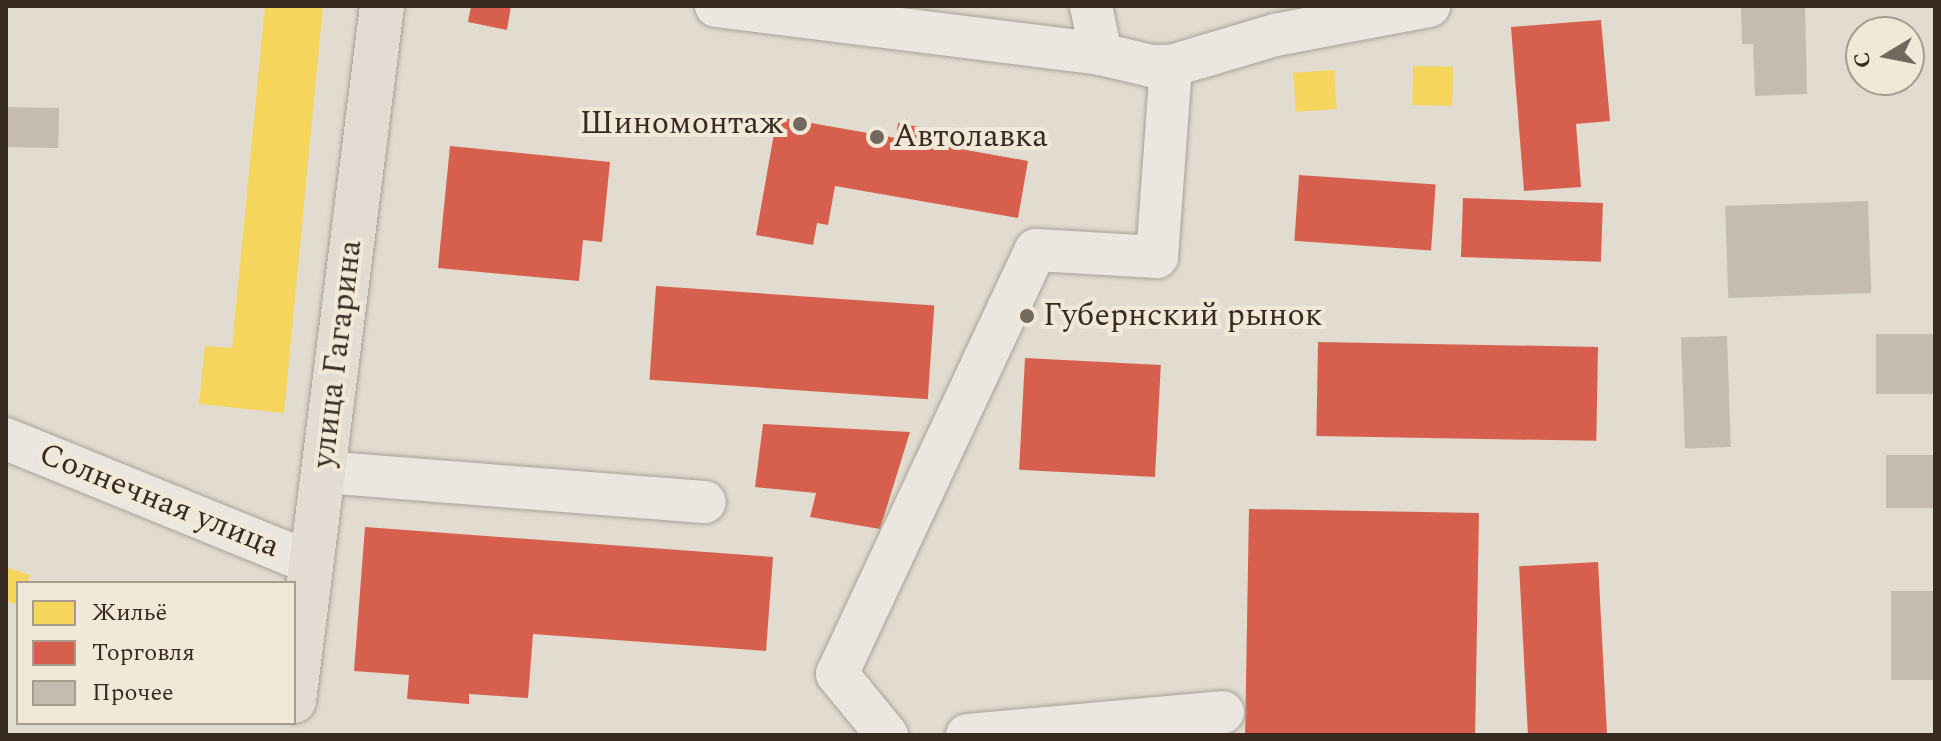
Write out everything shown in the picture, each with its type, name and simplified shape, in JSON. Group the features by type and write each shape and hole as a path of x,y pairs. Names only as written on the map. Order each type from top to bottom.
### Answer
{"main road":[{"name":"улица Гагарина","path":"296,685 382,6"}],"street":[{"path":"716,6 1101,54 1151,66 1171,66 1275,35 1429,6"},
{"path":"1091,6 1101,54"},
{"path":"887,735 837,674 1036,250 1157,257 1171,66"},
{"name":"Солнечная улица","path":"6,439 311,563"},
{"path":"323,472 705,502"},
{"path":"967,735 1223,712"}],"building: Жильё":[{"path":"265,6 323,6 284,413 199,404 205,346 232,348"},
{"path":"1413,66 1453,67 1452,106 1412,105"},
{"path":"1334,70 1337,109 1296,112 1293,73"},
{"path":"6,567 30,575 28,581 16,581 16,604 6,601"}],"building: Торговля":[{"path":"471,6 511,6 507,30 468,22"},
{"path":"1601,20 1610,121 1576,124 1581,187 1524,191 1511,27"},
{"path":"777,117 896,138 898,123 919,127 916,141 1028,161 1018,218 835,186 828,225 817,223 813,245 756,235"},
{"path":"450,146 610,162 602,242 583,240 579,281 438,268"},
{"path":"1299,175 1436,185 1431,250 1294,241"},
{"path":"1463,198 1603,203 1601,262 1461,257"},
{"path":"656,286 934,305 928,399 649,380"},
{"path":"1318,342 1598,347 1596,441 1316,436"},
{"path":"1025,358 1161,365 1155,477 1019,470"},
{"path":"763,424 910,432 880,529 810,517 816,493 755,487"},
{"path":"1249,509 1479,513 1475,735 1245,735"},
{"path":"365,527 773,557 766,651 533,634 528,698 469,694 469,704 407,699 409,675 354,671"},
{"path":"1598,562 1607,735 1528,735 1519,566"}],"building: Прочее":[{"path":"1741,6 1805,6 1807,94 1755,96 1753,44 1742,44"},
{"path":"6,107 59,108 58,148 6,147"},
{"path":"1868,201 1871,293 1728,298 1725,206"},
{"path":"1876,334 1935,334 1935,394 1876,394"},
{"path":"1727,336 1731,447 1685,449 1681,338"},
{"path":"1886,455 1935,455 1935,508 1886,508"},
{"path":"1891,591 1935,591 1935,680 1891,680"}],"place":[{"name":"Шиномонтаж","path":"800,124"},
{"name":"Автолавка","path":"877,137"},
{"name":"Губернский рынок","path":"1027,316"}]}
